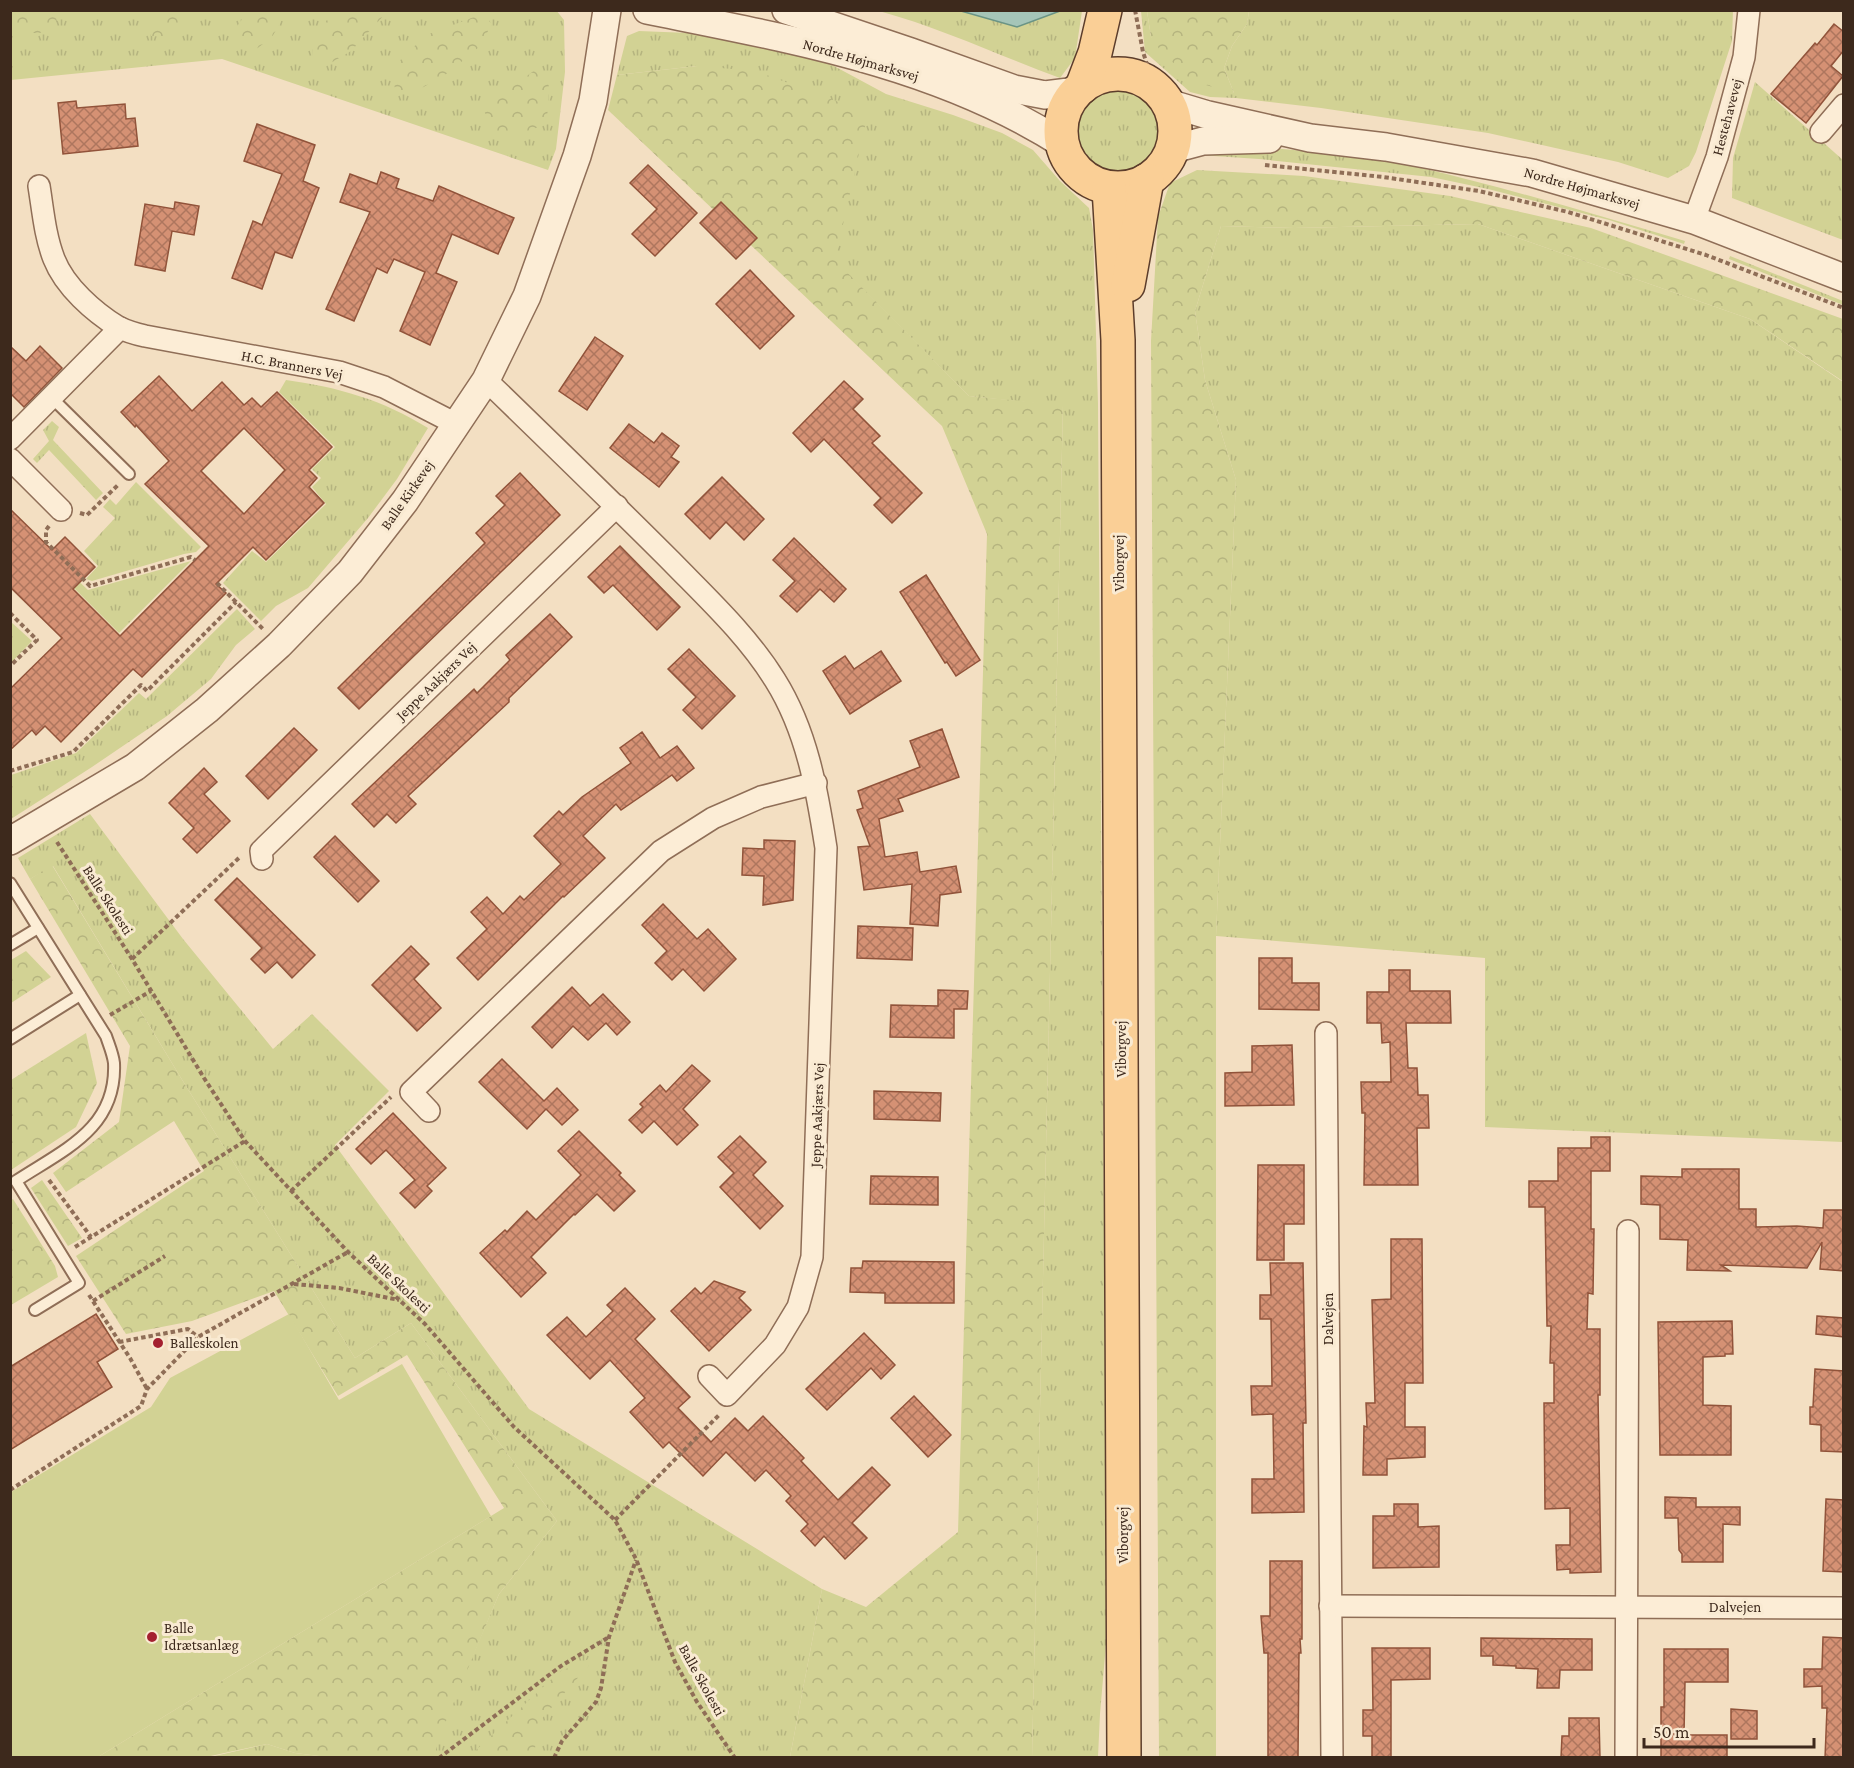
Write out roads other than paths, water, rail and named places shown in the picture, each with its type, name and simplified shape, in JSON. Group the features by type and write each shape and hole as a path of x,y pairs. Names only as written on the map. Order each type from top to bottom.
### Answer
{"main road":[{"path":"1105,10 1095,53 1080,89 1069,103 1063,116 1061,130 1063,144 1070,162 1081,174 1094,183 1109,188 1122,188 1135,186 1147,180 1163,167 1173,149 1175,125 1174,117 1121,47 1116,10"},
{"path":"1080,89 1100,77 1121,74 1151,88"},
{"name":"Viborgvej","path":"1118,340 1147,180"},
{"name":"Viborgvej","path":"1109,188 1118,340 1124,1758"}],"street":[{"name":"Balle Kirkevej","path":"10,841 135,766 207,710 279,645 350,572 405,501 486,380 527,296 577,156 593,101 607,10"},
{"name":"Nordre Højmarksvej","path":"647,10 803,42 873,60 987,102 1063,144"},
{"name":"Hestehavevej","path":"1694,220 1717,157 1744,57 1749,10"},
{"name":"Nordre Højmarksvej","path":"794,13 1014,89 1045,95 1080,89"},
{"name":"Nordre Højmarksvej","path":"1151,88 1208,115 1310,138 1386,147 1532,173 1694,220 1844,278"},
{"path":"1821,132 1844,105"},
{"name":"Nordre Højmarksvej","path":"1173,149 1203,141 1310,138"},
{"name":"H.C. Branners Vej","path":"39,186 45,231 55,261 71,285 92,308 120,328 145,336 339,372 384,387 456,424"},
{"path":"10,439 120,328"},
{"name":"Jeppe Aakjærs Vej","path":"486,380 617,506 742,634 776,681 799,728 816,783 826,848 812,1257 798,1307 775,1345 727,1395 709,1376"},
{"path":"10,459 61,510"},
{"name":"Jeppe Aakjærs Vej","path":"262,855 617,506"},
{"path":"429,1111 411,1092 661,850 732,809 761,797 816,783"},
{"name":"Dalvejen","path":"1326,1033 1332,1758"},
{"path":"1626,1758 1628,1231"},
{"name":"Dalvejen","path":"1329,1606 1844,1608"}],"lane":[{"path":"51,398 129,474"},
{"path":"10,883 98,1022 106,1036 114,1061 112,1090 107,1108 87,1134 13,1183 79,1283 35,1310"},
{"path":"10,945 38,928"},
{"path":"10,1039 81,995"}],"place":[{"name":"Balleskolen","path":"158,1343"},
{"name":"Balle Idrætsanlæg","path":"152,1637"}]}
